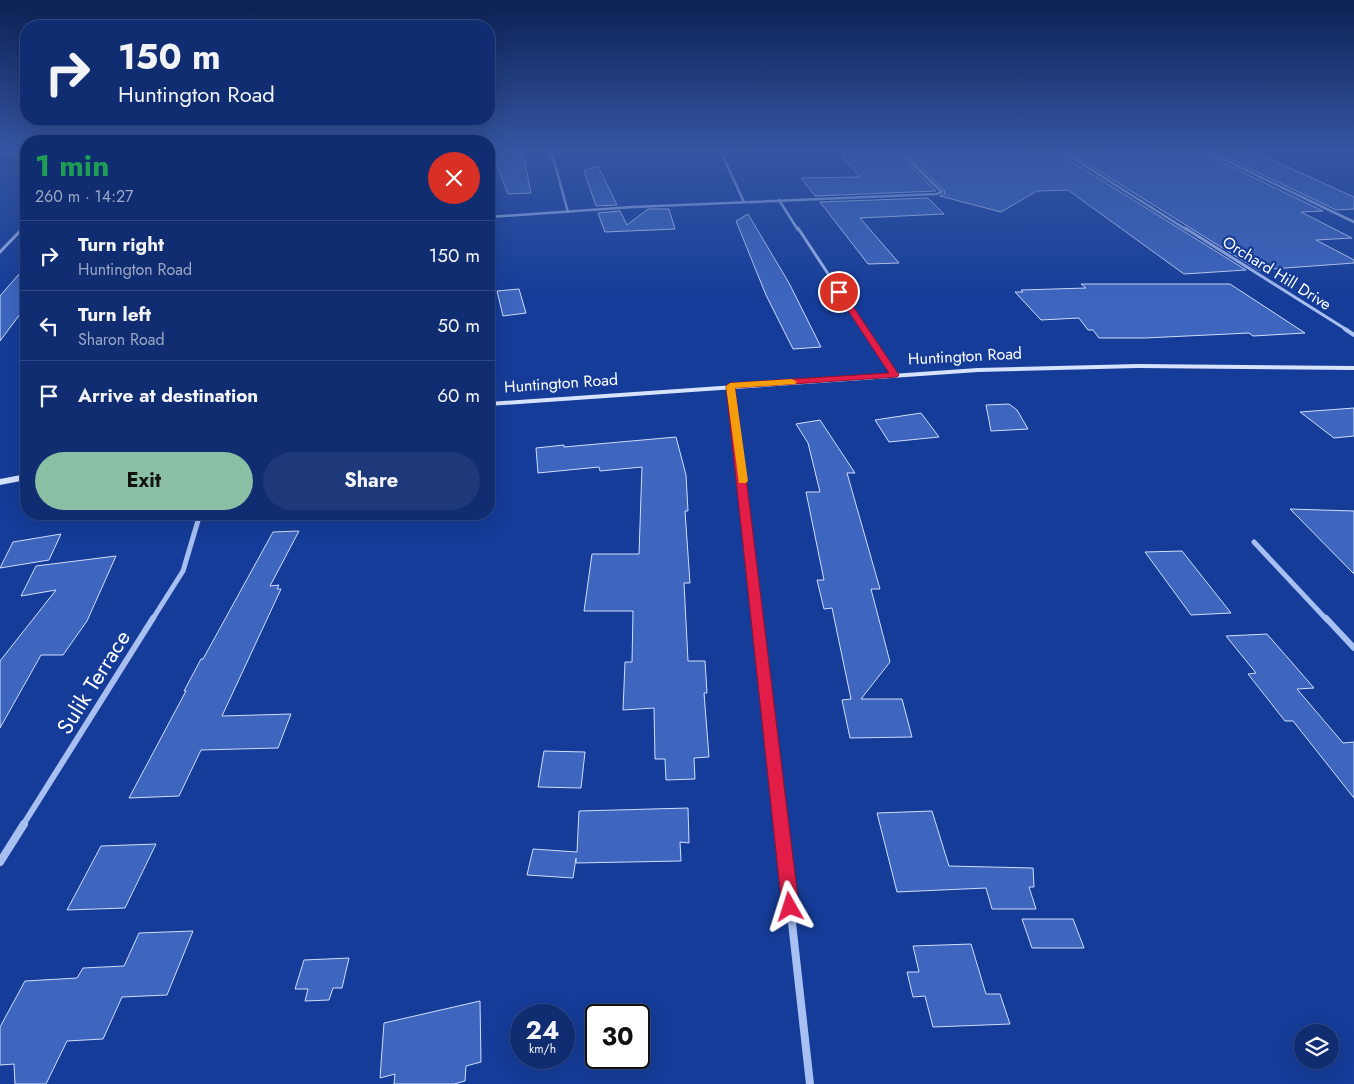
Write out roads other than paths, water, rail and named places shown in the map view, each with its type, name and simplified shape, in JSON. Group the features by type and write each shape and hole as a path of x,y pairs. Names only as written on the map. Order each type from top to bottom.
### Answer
{"main road":[{"name":"Huntington Road","path":"495,404 894,375 1055,367 1354,368"},
{"path":"0,482 20,478"}],"street":[{"path":"565,201 568,212"},
{"path":"495,217 769,201"},
{"path":"779,201 894,375"},
{"name":"Orchard Hill Drive","path":"1140,201 1354,335"},
{"path":"1309,201 1354,222"},
{"path":"0,252 20,231"},
{"path":"730,386 810,1084"},
{"name":"Sulik Terrace","path":"0,862 183,571 198,520"},
{"path":"1254,542 1354,648"}]}
